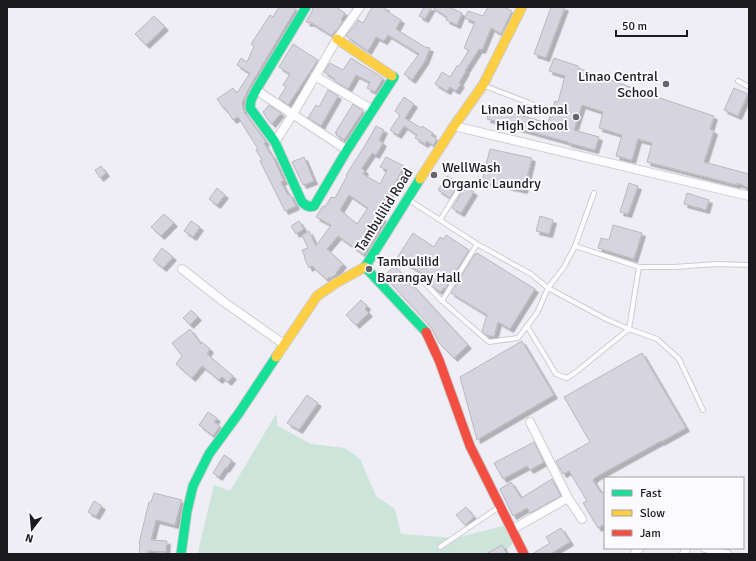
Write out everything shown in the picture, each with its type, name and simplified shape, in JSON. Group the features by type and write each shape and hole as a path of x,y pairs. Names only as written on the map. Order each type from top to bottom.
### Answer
{"street":[{"path":"306,7 256,90 251,100 250,108 275,142 302,202 311,207 314,206 347,150 394,77 337,39"},
{"path":"275,142 337,39 360,7"},
{"name":"Tambulilid Road","path":"522,7 483,85 454,126 365,267 426,332 439,360 470,446 524,554"},
{"path":"315,76 373,110"},
{"path":"256,90 347,150"},
{"path":"454,126 749,196"},
{"path":"181,554 185,524 193,486 209,454 239,413 317,296 336,283 365,267"},
{"path":"182,269 224,302 285,345"},
{"path":"530,422 568,498 582,519"},
{"path":"511,530 568,498"},
{"path":"708,549 726,554"}],"lane":[{"path":"738,82 749,87"},
{"path":"483,85 532,104"},
{"path":"440,220 463,183"},
{"path":"420,278 442,301 489,342 518,338 537,313 548,288 564,267 575,246 594,193"},
{"path":"408,199 477,244 531,274 548,288 606,319 656,339 679,359 703,410"},
{"path":"442,301 477,244"},
{"path":"575,246 639,266 674,267 718,264 749,265"},
{"path":"527,326 556,374 567,378 629,329 639,266"},
{"path":"440,547 500,506"}],"green space":[{"path":"276,414 278,426 311,444 345,448 360,459 376,496 395,509 401,534 456,538 506,525 514,542 503,554 198,554 214,485 230,491"}],"building":[{"path":"279,7 297,7 250,86 242,103 244,112 266,142 264,143 272,155 284,181 281,182 288,195 290,194 296,206 285,211 260,161 262,160 256,150 258,149 238,117 233,120 217,99 233,88 237,93 250,73 237,65 241,58 247,62 254,46 251,44 270,15 273,17"},
{"path":"313,7 336,7 345,13 341,20 343,21 335,32 331,35 310,22 306,22"},
{"path":"372,7 386,7 385,10 401,20 396,29 425,47 430,48 425,61 412,80 404,74 419,54 388,35 384,41 376,37 368,51 346,36 358,20 363,23"},
{"path":"424,7 432,7 425,19 419,16"},
{"path":"432,7 449,7 462,13 457,25 446,20 447,17"},
{"path":"488,7 504,7 512,11 501,34 491,28 482,50 479,49 465,71 459,83 461,84 456,91 450,87 447,91 435,84 442,72 450,77 469,50 464,48 475,22 465,18 468,11 483,16"},
{"path":"551,7 565,7 546,58 534,54"},
{"path":"154,16 165,27 146,45 135,34"},
{"path":"293,44 318,60 288,105 279,98 286,87 283,85 290,74 279,67"},
{"path":"351,58 383,78 375,92 367,88 370,82 356,75 348,89 334,81 335,79 324,72 330,63 343,70"},
{"path":"554,58 663,99 714,116 710,129 714,131 704,162 749,174 749,188 737,183 737,185 647,162 652,143 638,139 632,160 616,156 622,135 599,128 603,112 582,105 574,130 599,137 595,150 487,119 490,107 548,123 555,101 558,102 565,76 549,71"},
{"path":"734,88 748,94 738,116 724,110"},
{"path":"328,90 338,96 321,126 308,118 316,105 319,107"},
{"path":"404,97 414,104 405,118 421,128 422,126 433,133 431,135 437,139 433,145 427,141 425,144 415,138 417,135 404,126 398,135 390,130 400,115 395,111"},
{"path":"353,104 363,111 344,140 336,135 337,133 335,133"},
{"path":"269,105 281,113 272,124 263,112"},
{"path":"376,126 384,130 379,140 383,143 376,155 372,153 362,168 365,171 363,174 380,184 387,170 380,167 386,157 404,166 388,198 386,197 376,214 383,218 376,229 379,231 364,255 338,236 327,249 343,264 336,273 337,274 330,278 329,277 327,280 312,266 309,268 302,250 308,248 302,235 309,231 316,246 331,225 316,217 331,197 335,198 347,176 346,175","holes":["349,195 368,208 357,224 340,210"]},
{"path":"490,149 532,158 524,190 482,181"},
{"path":"304,157 314,181 303,185 292,162"},
{"path":"101,166 106,173 100,178 95,170"},
{"path":"447,176 459,183 450,198 438,190"},
{"path":"629,183 638,186 628,214 620,212"},
{"path":"465,187 474,192 461,213 452,208"},
{"path":"217,188 225,195 217,205 209,199"},
{"path":"687,193 709,200 706,210 684,204"},
{"path":"164,214 174,223 161,236 151,227"},
{"path":"540,216 553,220 549,234 536,231"},
{"path":"191,221 200,227 193,237 184,231"},
{"path":"299,221 304,229 296,234 291,226"},
{"path":"613,225 642,233 634,259 598,248 601,238 609,240"},
{"path":"413,233 434,247 440,237 444,239 446,235 469,250 445,289 444,288 441,292 434,288 428,281 430,278 397,258"},
{"path":"162,248 173,257 163,268 153,260"},
{"path":"477,253 535,289 510,329 498,322 494,337 486,335 482,331 487,315 451,293"},
{"path":"395,266 468,345 454,358 439,343 431,327 384,276"},
{"path":"361,300 367,306 365,309 369,313 356,325 346,315"},
{"path":"191,310 198,317 190,325 183,318"},
{"path":"190,329 201,344 202,342 210,349 207,354 233,376 228,382 222,377 219,380 202,366 192,378 176,364 182,356 172,343"},
{"path":"522,341 554,395 477,440 460,377"},
{"path":"642,353 686,428 593,480 601,493 604,492 604,525 598,528 583,503 587,501 569,471 563,474 556,461 590,442 564,397"},
{"path":"307,395 318,403 299,430 287,423"},
{"path":"208,412 217,418 214,422 220,426 213,436 199,425"},
{"path":"534,442 544,462 530,470 527,466 503,479 494,463"},
{"path":"224,455 232,460 219,477 213,473"},
{"path":"552,479 561,496 530,513 527,508 513,516 500,489 511,482 521,498"},
{"path":"154,493 182,500 175,525 156,520 151,540 167,541 166,552 148,551 148,554 139,554 139,543 149,502 151,502"},
{"path":"94,501 102,506 96,516 88,512"},
{"path":"466,507 474,517 465,525 456,515"},
{"path":"561,528 570,542 550,554 532,554 550,543 546,537"},
{"path":"502,545 507,554 486,554"}],"traffic: fast":[{"path":"306,7 256,90 251,100 250,108 275,142 302,202 306,205 310,207 314,206 347,150 394,77 392,76"},
{"path":"420,179 365,267 426,332"},
{"path":"181,554 187,511 193,486 209,454 239,413 276,357"}],"traffic: slow":[{"path":"420,179 454,126 483,85 522,7"},
{"path":"337,39 392,76"},
{"path":"276,357 317,296 336,283 365,267"}],"traffic: jam":[{"path":"426,332 439,360 470,446 524,554"}],"place":[{"name":"Linao Central School","path":"666,84"},
{"name":"Linao National High School","path":"576,117"},
{"name":"WellWash Organic Laundry","path":"434,175"},
{"name":"Tambulilid Barangay Hall","path":"369,269"}]}
